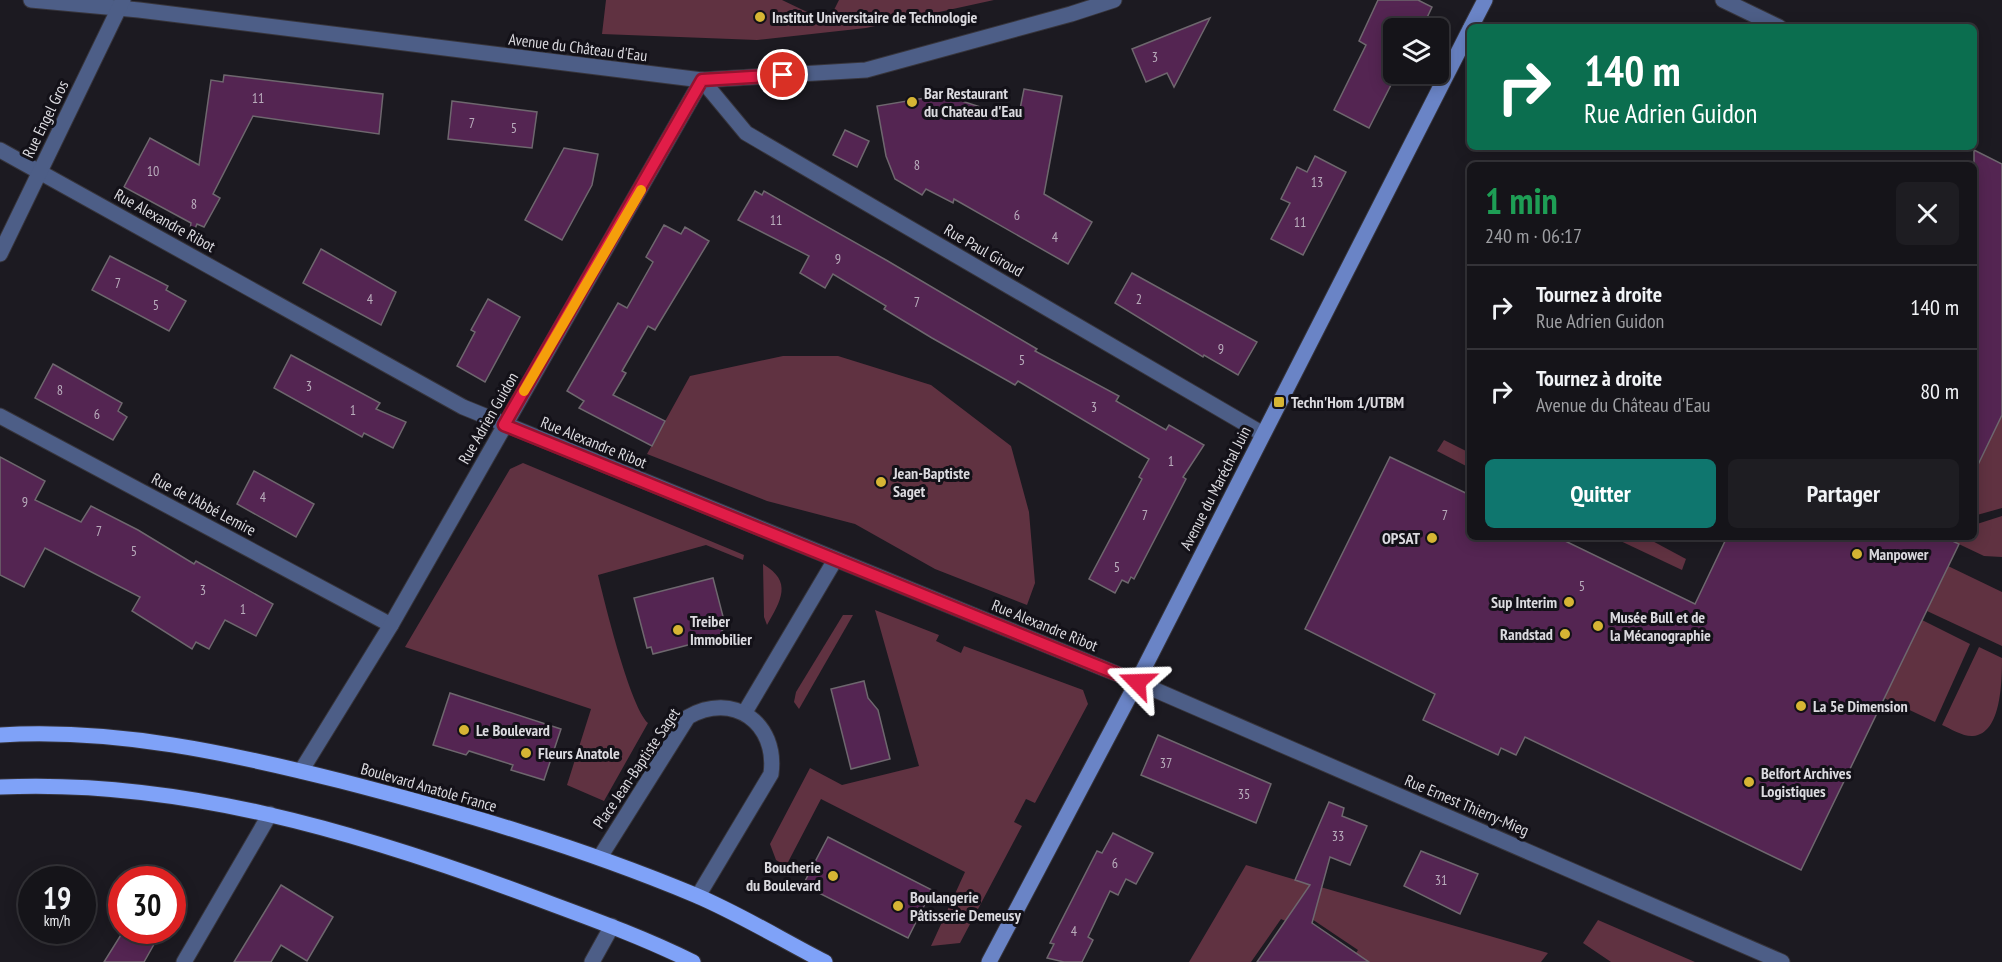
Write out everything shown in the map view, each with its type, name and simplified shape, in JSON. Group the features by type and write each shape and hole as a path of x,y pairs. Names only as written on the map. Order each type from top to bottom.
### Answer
{"main road":[{"name":"Boulevard Anatole France","path":"0,735 97,736 190,747 302,771 442,807 600,857 698,896 825,962"},
{"path":"0,787 101,790 183,797 270,814 444,864 612,926 693,962"}],"street":[{"name":"Avenue du Château d'Eau","path":"31,0 121,4 702,80 866,70 1114,0"},
{"name":"Avenue du Maréchal Juin","path":"1473,24 1485,0"},
{"path":"1723,0 1773,24"},
{"name":"Rue Engel Gros","path":"0,254 121,4"},
{"name":"Avenue du Maréchal Juin","path":"989,962 1137,682 1467,36"},
{"name":"Rue Adrien Guidon","path":"302,771 390,625 702,80"},
{"name":"Rue Paul Giroud","path":"702,80 746,133 1263,434"},
{"name":"Rue Alexandre Ribot","path":"0,150 463,407 1137,682"},
{"name":"Rue de l'Abbé Lemire","path":"0,416 390,625"},
{"path":"698,896 771,774 773,756 762,730 745,712 835,560"},
{"name":"Rue Ernest Thierry-Mieg","path":"1137,682 1782,962"},
{"name":"Place Jean-Baptiste Saget","path":"600,857 688,717 703,708 723,708 745,712"},
{"path":"184,962 270,814"},
{"path":"592,962 612,926"}],"shaded area":[{"name":"Institut Universitaire de Technologie","path":"606,0 782,0 828,22 839,0 994,0 866,28 757,40 602,34"},
{"path":"783,356 838,356 931,385 1011,446 1029,512 1035,583 1027,605 935,569 855,524 767,501 647,454 690,376"},
{"path":"2002,415 2002,508 1977,515 1977,467"},
{"path":"1444,440 1467,452 1467,466 1437,451"},
{"path":"523,463 744,555 743,560 706,545 598,575 626,676 641,713 648,723 604,801 567,785 591,709 405,647 510,469"},
{"path":"2002,516 2002,557 1984,556 1950,540 1977,540 1977,524"},
{"path":"1618,540 1651,540 1686,559 1682,570"},
{"path":"763,564 778,578 782,592 767,625 764,617"},
{"path":"1948,566 2002,592 2002,646 1927,611"},
{"path":"875,610 939,635 936,641 961,653 964,646 1083,690 1088,704 1035,803 1026,799 1014,822 1022,826 960,943 931,946 965,872 821,799 786,866 776,860 770,844 810,768 842,785 919,766"},
{"path":"843,615 853,615 799,709 794,702 796,692"},
{"path":"1922,620 1970,644 1935,722 1884,698"},
{"path":"1979,647 2002,658 2002,679 1995,716 1990,726 1983,733 1969,736 1942,725"},
{"path":"1246,865 1548,953 1541,962 1350,962 1358,950 1300,911 1290,923 1281,919 1251,962 1189,962"},
{"path":"1598,920 1695,962 1611,962 1583,943"}],"building":[{"path":"1378,0 1418,0 1432,7 1427,18 1383,18 1383,84 1391,84 1369,128 1334,110 1366,45 1359,41"},
{"path":"1210,18 1174,87 1167,73 1146,82 1132,49"},
{"path":"224,75 383,94 379,134 253,116 213,194 220,198 204,227 197,224 194,231 190,230 191,223 124,187 150,138 199,165 211,80 223,82"},
{"path":"1024,89 1062,96 1044,194 1092,222 1068,264 954,199 953,203 926,189 922,195 895,179 886,156 877,106 943,95 1018,119"},
{"path":"452,101 537,112 532,148 448,139"},
{"path":"845,130 869,141 857,167 833,155"},
{"path":"564,148 598,154 592,185 562,240 525,220"},
{"path":"1974,150 2002,164 2002,415 1977,467 1977,162 1974,162"},
{"path":"1315,156 1346,172 1303,255 1271,239 1290,203 1281,199 1297,167 1307,172"},
{"path":"755,191 762,195 764,191 886,260 1037,349 1035,351 1119,396 1116,401 1166,430 1169,425 1204,445 1183,477 1186,479 1134,579 1131,577 1128,583 1122,580 1115,593 1089,579 1142,479 1139,477 1149,459 1018,381 1015,385 932,338 884,309 886,306 833,274 825,288 800,273 809,256 738,220"},
{"path":"664,225 681,234 685,227 709,241 655,330 648,326 622,371 626,373 613,395 665,421 652,446 579,408 584,401 567,391 618,303 627,308 653,262 646,257"},
{"path":"321,249 396,292 381,325 303,283"},
{"path":"110,256 168,286 166,290 186,301 169,331 92,290"},
{"path":"1132,273 1257,342 1238,375 1204,355 1203,357 1115,303"},
{"path":"488,299 520,317 485,382 457,366 475,332 471,330"},
{"path":"291,355 380,403 376,409 406,422 393,448 364,433 362,437 274,388"},
{"path":"53,364 122,403 118,411 127,417 113,440 35,398"},
{"path":"0,457 45,481 35,500 81,522 91,506 138,530 194,564 196,561 273,604 256,636 225,620 209,649 196,642 192,649 132,611 140,597 45,548 24,587 0,575"},
{"path":"1390,457 1467,494 1467,540 1563,540 1695,604 1726,540 1950,540 1959,544 1801,870 1525,737 1516,755 1501,748 1498,755 1423,720 1435,694 1305,629"},
{"path":"254,471 314,504 296,537 237,504"},
{"path":"713,578 726,628 722,630 723,636 653,654 651,647 647,648 634,598"},
{"path":"864,681 868,698 878,710 890,759 851,769 831,689"},
{"path":"450,693 561,729 544,780 511,770 513,765 469,751 466,755 433,745"},
{"path":"1158,735 1271,784 1256,823 1141,775"},
{"path":"1329,802 1344,808 1342,816 1367,826 1350,865 1330,857 1312,923 1369,962 1257,962 1310,885 1295,880"},
{"path":"1113,833 1153,853 1136,884 1126,879 1118,895 1110,891 1088,937 1093,940 1082,962 1064,962 1047,958 1054,944 1050,943 1097,851 1102,853"},
{"path":"828,837 932,890 908,938 803,885"},
{"path":"1421,851 1478,874 1460,914 1404,886"},
{"path":"281,885 333,917 307,961 281,945 271,962 234,962"},
{"path":"115,944 154,944 144,962 104,962"}],"slow traffic":[{"path":"524,391 641,190"}],"place":[{"name":"Institut Universitaire de Technologie","path":"760,17"},
{"name":"Bar Restaurant du Chateau d'Eau","path":"912,102"},
{"name":"Techn'Hom 1/UTBM","path":"1279,402"},
{"name":"Jean-Baptiste Saget","path":"881,482"},
{"name":"OPSAT","path":"1432,538"},
{"name":"Manpower","path":"1857,554"},
{"name":"Sup Interim","path":"1569,602"},
{"name":"Musée Bull et de la Mécanographie","path":"1598,626"},
{"name":"Treiber Immobilier","path":"678,630"},
{"name":"Randstad","path":"1565,634"},
{"name":"La 5e Dimension","path":"1801,706"},
{"name":"Le Boulevard","path":"464,730"},
{"name":"Fleurs Anatole","path":"526,753"},
{"name":"Belfort Archives Logistiques","path":"1749,782"},
{"name":"Boucherie du Boulevard","path":"833,876"},
{"name":"Boulangerie Pâtisserie Demeusy","path":"898,906"}],"route":[{"path":"783,75 702,80 504,425 1137,682"}]}
